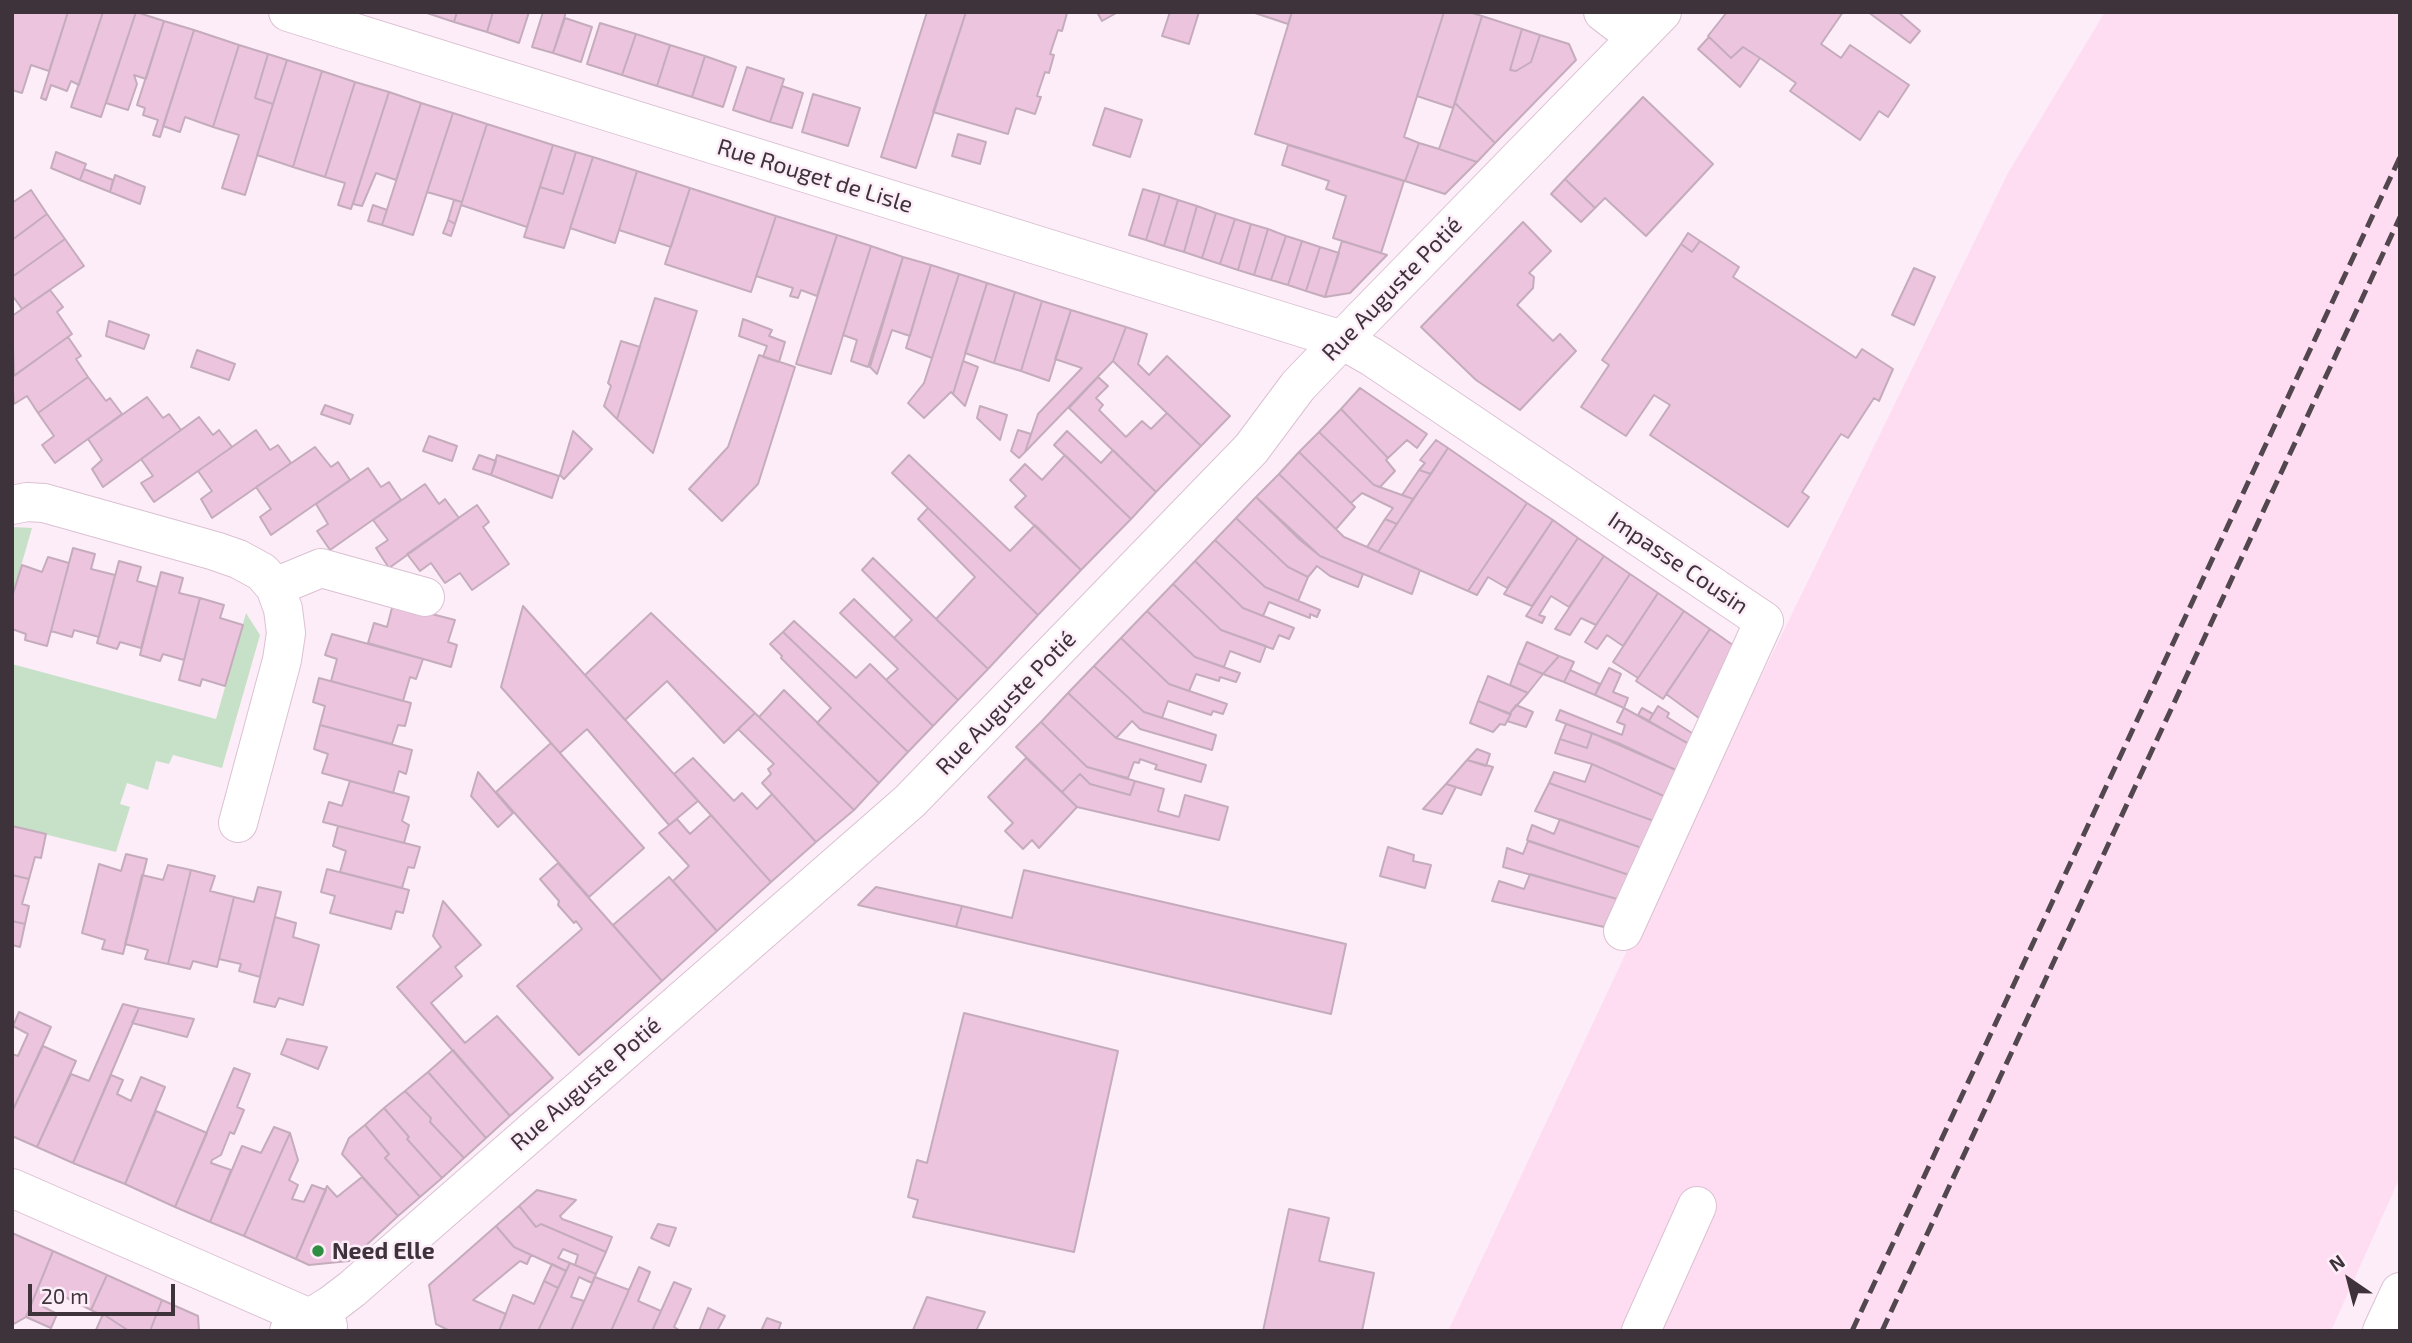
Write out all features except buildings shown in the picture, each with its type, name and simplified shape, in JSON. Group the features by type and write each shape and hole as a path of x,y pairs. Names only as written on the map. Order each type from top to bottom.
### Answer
{"street":[{"name":"Rue Rouget de Lisle","path":"288,12 1342,340"},
{"path":"1603,12 1649,25"},
{"name":"Rue Auguste Potié","path":"313,1326 910,801 1251,449 1298,386 1649,25"},
{"name":"Impasse Cousin","path":"1342,340 1372,357 1765,621 1623,931"},
{"path":"12,505 44,503 215,551 262,572 275,587 284,609 286,632 282,660 238,823"},
{"path":"275,587 321,569 425,597"},
{"path":"12,1188 313,1326"},
{"path":"1641,1331 1697,1206"},
{"path":"2382,1331 2400,1292"}],"shaded area":[{"path":"2105,12 2400,12 2400,1177 2331,1331 1448,1331 1633,938 2008,173"}],"green space":[{"path":"12,527 32,528 12,597"},
{"path":"246,613 260,635 222,768 173,755 169,764 156,761 148,790 127,783 120,804 130,807 116,852 12,826 12,664 216,719"}],"railway":[{"path":"1852,1331 2400,157"},
{"path":"1882,1331 2400,217"}],"place":[{"name":"Need Elle","path":"318,1251"}]}
